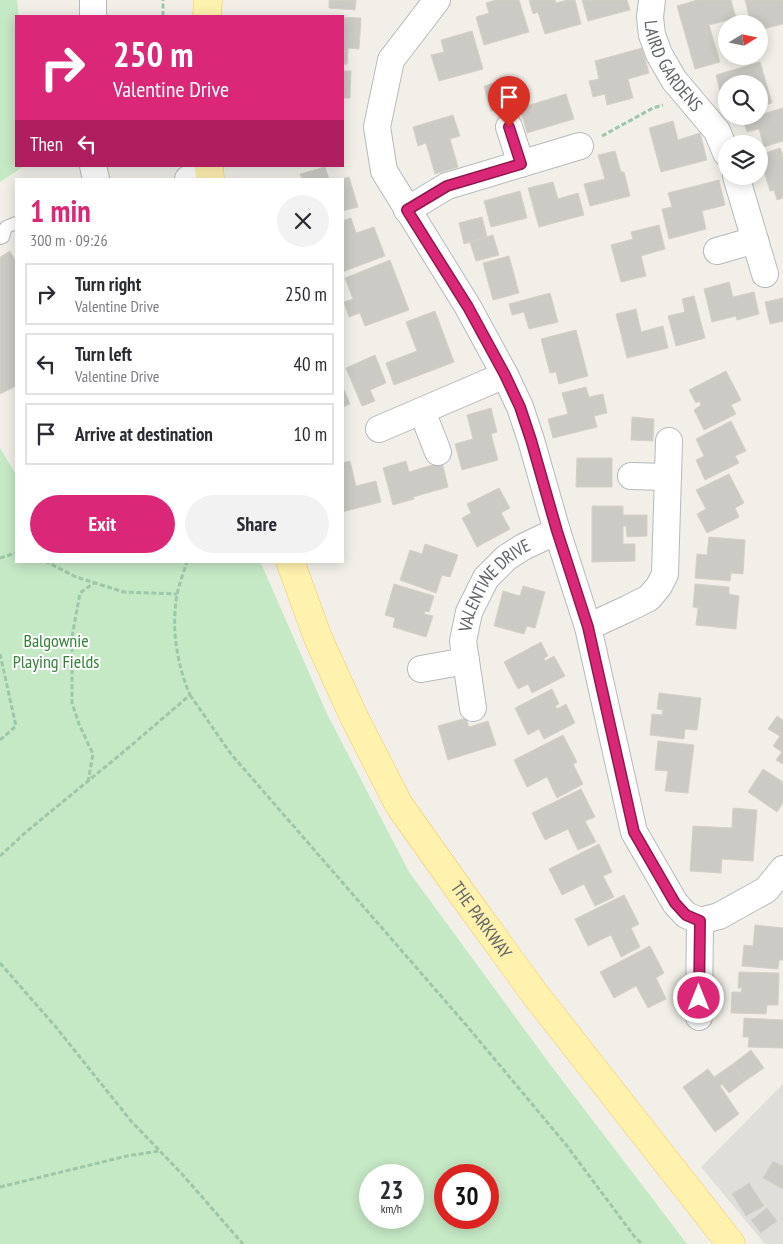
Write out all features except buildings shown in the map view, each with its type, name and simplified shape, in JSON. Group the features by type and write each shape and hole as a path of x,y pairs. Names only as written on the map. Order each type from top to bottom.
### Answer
{"main road":[{"path":"208,0 208,15"},
{"name":"THE PARKWAY","path":"291,563 318,638 354,717 399,805 534,993 731,1244"}],"street":[{"path":"93,0 93,15"},
{"name":"VALENTINE DRIVE","path":"437,0 391,60 377,127 384,171 468,307 520,407 588,627 634,832 675,903 686,915 700,921"},
{"name":"LAIRD GARDENS","path":"652,0 650,17 652,35 659,54 674,80 718,135"},
{"path":"509,127 521,164"},
{"path":"407,210 447,186 580,146"},
{"path":"739,185 765,274"},
{"path":"717,251 755,240"},
{"path":"379,429 505,375"},
{"path":"422,411 438,452"},
{"path":"588,627 649,598 659,586 665,574 669,441"},
{"path":"631,476 668,477"},
{"name":"VALENTINE DRIVE","path":"473,708 464,641 469,612 486,578 506,558 523,547 557,531"},
{"name":"VALENTINE DRIVE","path":"421,669 466,662"},
{"path":"699,1017 700,921 719,916 766,890 783,869"}],"lane":[{"path":"0,238 3,237 6,227 15,223"}],"path":[{"path":"163,0 163,15"},
{"path":"580,146 653,108 690,98"},
{"path":"0,558 15,553"},
{"path":"49,563 76,577 124,592 177,594"},
{"path":"186,563 177,594 175,623 177,648 183,678 190,696 231,754 467,1026 567,1146 642,1244"},
{"path":"88,782 92,754 72,703 72,637 80,593 94,582"},
{"path":"0,654 16,726 0,740"},
{"path":"0,856 26,832 190,696"},
{"path":"0,962 131,1120 182,1174 243,1244"},
{"path":"0,1187 127,1156 160,1150"}],"shaded area":[{"path":"783,1084 783,1244 765,1244 701,1167"}],"green space":[{"path":"0,0 17,0 19,15 15,15 15,167 22,167 0,182"},
{"name":"Balgownie Playing Fields","path":"0,448 15,473 15,563 261,563 327,714 409,872 549,1063 687,1244 0,1244"}],"route":[{"path":"509,127 521,164 447,186 407,210 468,307 520,407 588,627 634,832 675,903 686,915 700,921 699,998"}]}
